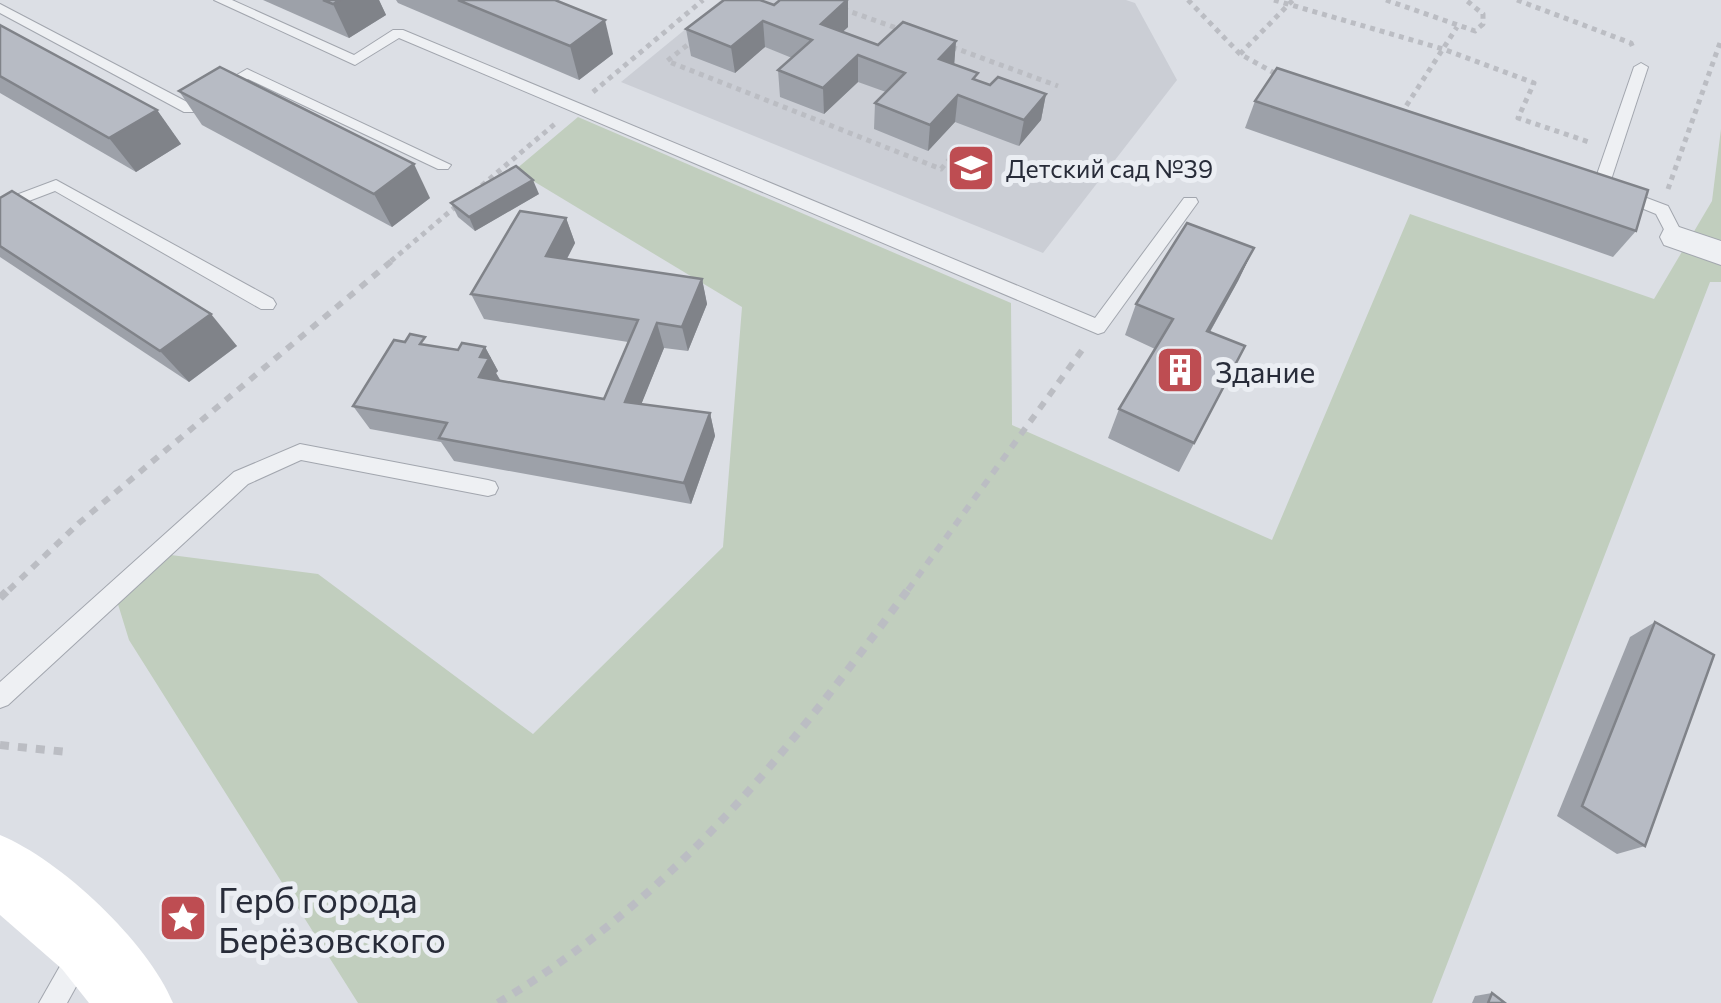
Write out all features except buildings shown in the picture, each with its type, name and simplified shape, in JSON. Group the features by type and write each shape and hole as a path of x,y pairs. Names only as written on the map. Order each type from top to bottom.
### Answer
{"street":[{"path":"1669,223 1721,253"},
{"path":"0,870 87,944 136,1003"}],"lane":[{"path":"221,0 355,61 398,33 1098,327 1190,202"},
{"path":"0,8 188,109 247,73 442,164"},
{"path":"1601,186 1641,66"},
{"path":"1582,180 1601,186 1669,223"},
{"path":"0,207 56,184 267,304"},
{"path":"0,696 241,478 300,452 488,488"},
{"path":"52,1003 87,944"}],"path":[{"path":"0,598 80,523 703,0"},
{"path":"1188,0 1240,54 1290,82"},
{"path":"1274,0 1443,49 1534,83 1518,118 1614,150"},
{"path":"1386,0 1476,31 1483,24 1484,14 1466,0"},
{"path":"1518,0 1631,43 1641,66"},
{"path":"1240,54 1291,3"},
{"path":"837,6 911,33"},
{"path":"1398,118 1457,27"},
{"path":"698,37 668,62 941,169 961,146"},
{"path":"1669,223 1721,40"},
{"path":"948,46 1058,86"},
{"path":"498,1003 562,969 687,858 791,748 1098,327"},
{"path":"0,745 66,752"}],"shaded area":[{"name":"Детский сад №39","path":"721,0 1126,0 1135,3 1177,80 1043,253 621,82"}],"green space":[{"path":"578,117 1011,303 1012,425 1272,540 1410,214 1654,299 1712,201 1721,129 1721,282 1710,282 1432,1003 358,1003 129,640 117,601 171,555 318,574 533,734 723,547 742,307 515,170"}],"place":[{"name":"Детский сад №39","path":"971,168"},
{"name":"Здание","path":"1180,370"},
{"name":"Герб города Берёзовского","path":"183,918"}]}
